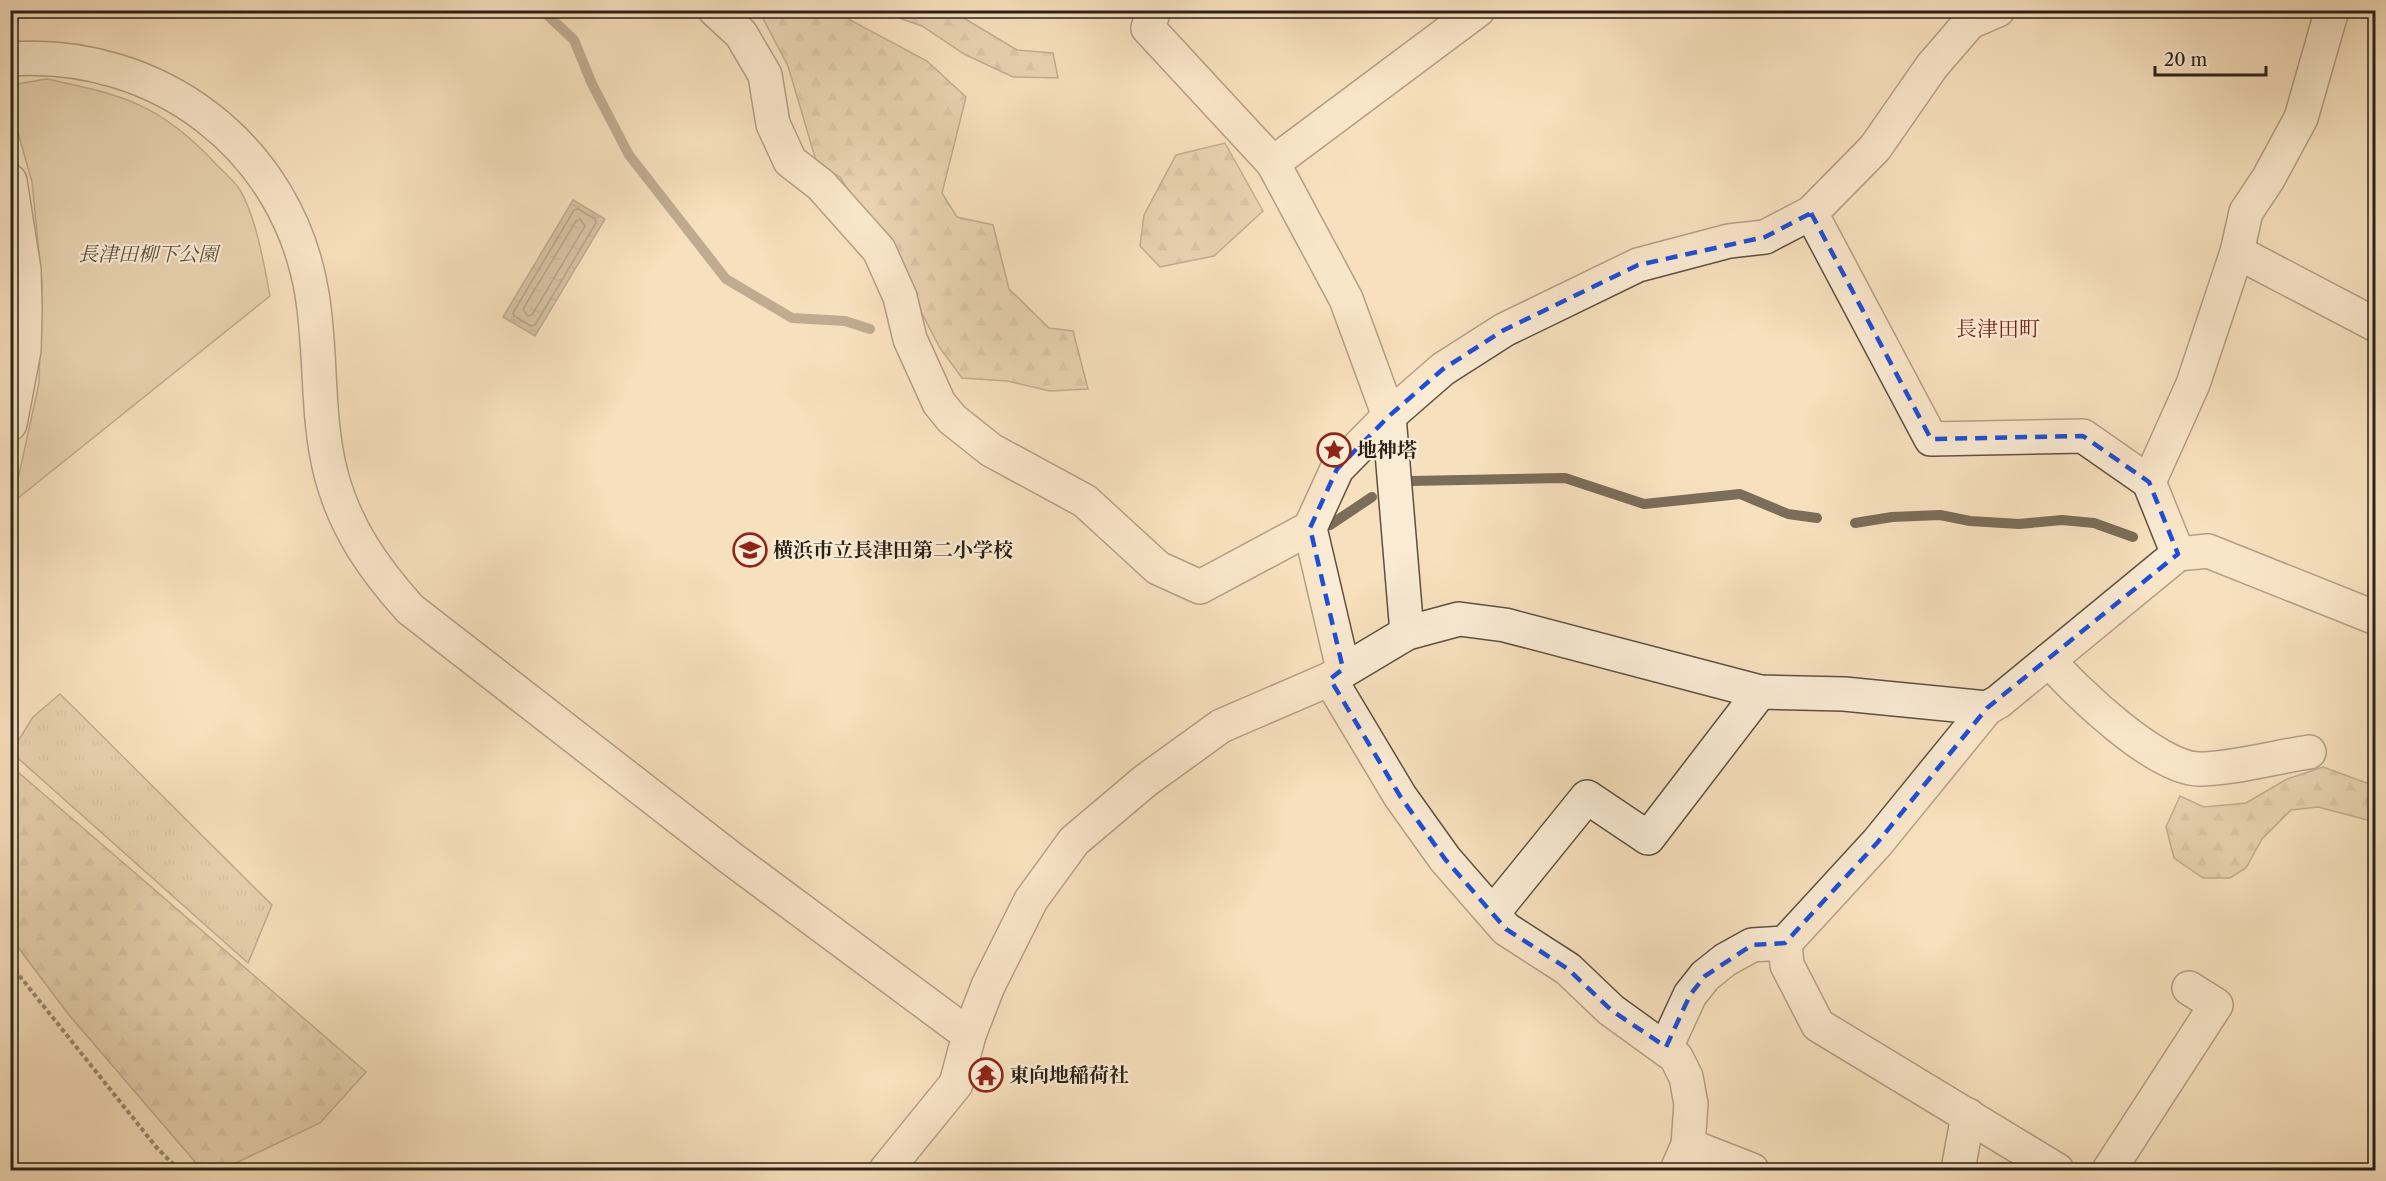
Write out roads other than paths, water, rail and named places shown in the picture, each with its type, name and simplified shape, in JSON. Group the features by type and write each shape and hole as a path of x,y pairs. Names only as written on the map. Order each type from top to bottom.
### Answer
{"street":[{"path":"715,10 741,34 765,75 773,124 790,161 821,185 879,250 900,297 910,339 939,403 952,418 992,450 1085,501 1158,568 1200,587 1310,528"},
{"path":"1154,10 1148,28 1273,163 1346,299 1389,416 1407,633"},
{"path":"1273,163 1478,10"},
{"path":"1752,1170 1682,1158 1691,1104 1686,1077 1676,1057 1666,1047 1611,1010 1568,969 1506,929 1445,859 1400,796 1336,674 1310,528 1337,469 1389,416 1443,369 1504,330 1638,265 1729,241 1765,237 1811,213 1875,148 1932,66 1971,22 1998,10"},
{"path":"2149,482 2193,384 2237,252 2246,212 2268,179 2301,118 2332,10"},
{"path":"10,59 81,62 139,78 198,109 241,146 279,199 303,258 315,316 324,439 331,474 344,513 360,548 384,580 410,609 732,859 969,1035"},
{"path":"10,181 24,270 25,310 24,350 10,424"},
{"path":"1811,213 1931,439 2083,436 2149,482 2178,554"},
{"path":"2237,252 2376,325"},
{"path":"1666,1047 1690,995 1705,976 1725,960 1752,945 1785,943 1877,843 1987,708 1998,702 2178,554 2208,551 2376,618"},
{"path":"897,1166 956,1084 969,1035 988,986 1031,900 1074,841 1145,781 1221,726 1336,674 1407,633 1460,620 1505,625 1760,692 1844,694 1987,708"},
{"path":"2049,660 2087,702 2164,758 2197,769 2309,753"},
{"path":"1493,913 1587,796 1648,838 1760,692"},
{"path":"1785,943 1787,965 1818,1025 1895,1074 1968,1115 2057,1170"},
{"path":"2109,1170 2216,1005 2189,988"},
{"path":"1958,1170 1968,1115"}],"water":[{"path":"573,200 605,219 535,336 503,317"}],"waterway":[{"path":"542,10 574,40 592,84 629,155 726,279 792,318 845,321 870,329"},
{"path":"1410,481 1565,478 1644,504 1740,494 1788,514 1817,518"},
{"path":"1330,525 1372,497"},
{"path":"1855,523 1892,517 1940,515 1970,521 2019,524 2062,520 2094,523 2133,537"}],"place":[{"name":"地神塔","path":"1334,450"},
{"name":"横浜市立長津田第二小学校","path":"750,550"},
{"name":"東向地稲荷社","path":"986,1075"}],"district":[{"name":"長津田町","path":"1998,328"}],"park label":[{"name":"長津田柳下公園","path":"148,254"}]}
